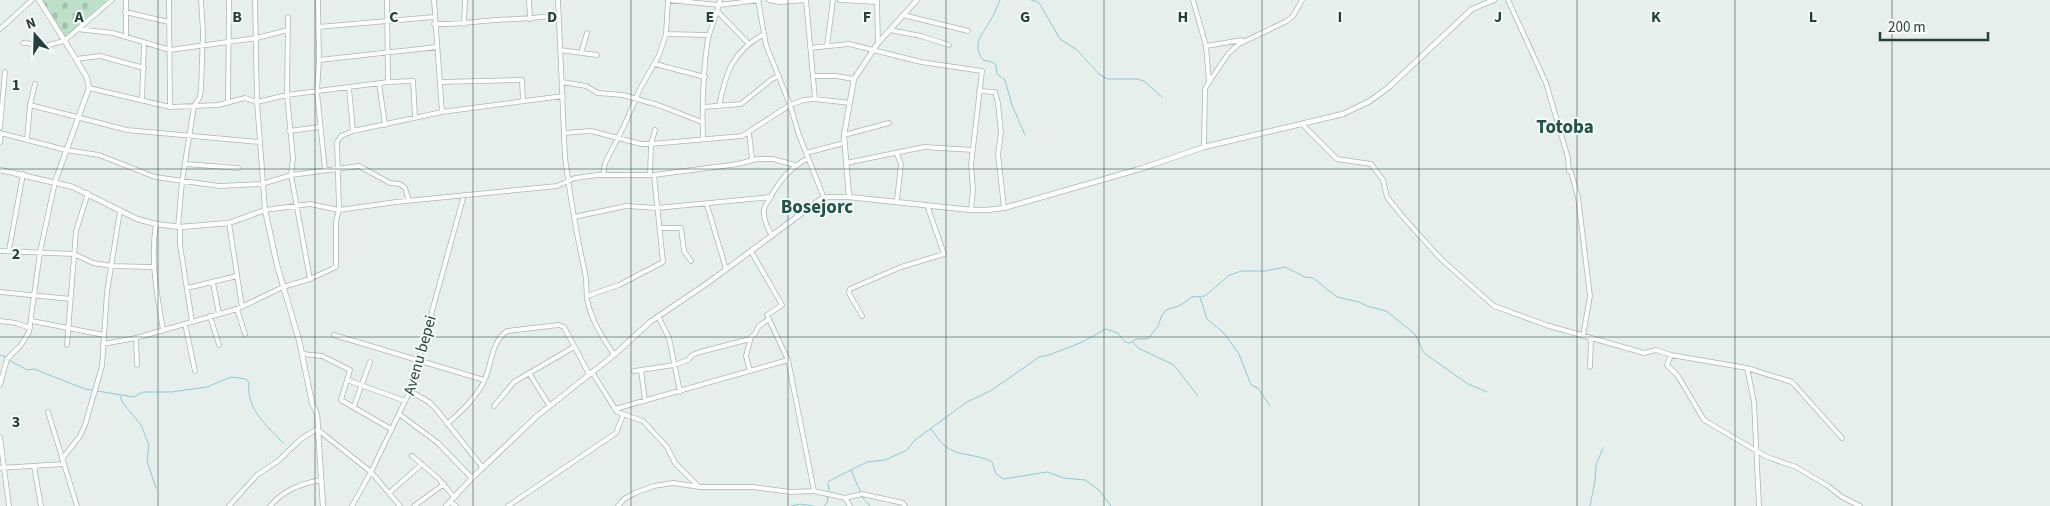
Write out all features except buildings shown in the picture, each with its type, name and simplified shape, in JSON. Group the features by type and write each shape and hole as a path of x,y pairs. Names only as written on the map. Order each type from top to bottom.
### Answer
{"street":[{"path":"0,28 32,0"},
{"path":"0,385 8,358 25,340 30,328 40,252 55,182 89,88 87,78 39,0"},
{"path":"24,43 49,45 64,41 112,0"},
{"path":"126,0 126,36"},
{"path":"169,0 170,107"},
{"path":"192,321 179,227 182,182 194,106 200,97 201,0"},
{"path":"228,103 229,0"},
{"path":"255,0 257,38 256,102 265,210 283,287 303,354 312,403 317,414 323,506"},
{"path":"318,0 319,60 317,92 325,170"},
{"path":"387,0 388,82"},
{"path":"434,0 434,24 442,112"},
{"path":"464,24 465,0"},
{"path":"529,0 530,19"},
{"path":"558,0 568,182 580,255 586,277 587,296 598,331 614,354"},
{"path":"604,175 604,162 618,138 635,99 655,64 666,34 668,0 719,6 759,0 764,34 824,198"},
{"path":"703,138 702,122 709,35 718,12 720,0"},
{"path":"769,0 780,2 806,0 814,99"},
{"path":"826,46 833,0"},
{"path":"840,0 877,1 878,43"},
{"path":"849,197 844,135 854,80 878,43 916,0"},
{"path":"1194,0 1206,46 1209,82"},
{"path":"1206,46 1244,40 1287,21 1293,16 1302,0"},
{"path":"456,506 448,504 472,478 549,405 614,354 658,316 824,198 849,197 897,200 971,210 1004,208 1143,168 1204,147 1343,114 1370,100 1389,87 1472,8 1494,0"},
{"path":"1508,0 1546,83 1568,158 1569,171 1571,172 1578,197 1590,296 1582,336"},
{"path":"126,12 169,22"},
{"path":"718,12 748,42"},
{"path":"434,24 464,24 559,15"},
{"path":"902,15 968,31"},
{"path":"288,17 287,95 293,158 291,175 310,279"},
{"path":"318,26 434,17"},
{"path":"77,30 89,29 126,36 170,50 257,38 288,30"},
{"path":"890,30 921,36 948,45"},
{"path":"581,53 587,33"},
{"path":"666,34 709,35"},
{"path":"719,106 729,69 748,42 764,34"},
{"path":"1204,147 1205,89 1228,54 1244,40"},
{"path":"142,100 144,42"},
{"path":"810,48 849,44 921,62 982,70 971,165 973,190 971,210"},
{"path":"319,60 437,47"},
{"path":"560,50 597,55"},
{"path":"76,59 100,56 144,68"},
{"path":"655,64 705,77"},
{"path":"0,128 5,72"},
{"path":"703,107 741,104 779,76"},
{"path":"813,76 836,76 854,80"},
{"path":"440,82 522,80 523,101"},
{"path":"89,88 170,107 228,103 245,98 256,102 287,95 379,83 412,81 415,117"},
{"path":"562,82 586,86 598,93 623,94 702,122"},
{"path":"379,83 385,125"},
{"path":"27,140 30,105 35,84"},
{"path":"349,88 353,131"},
{"path":"980,91 995,92 998,103 1001,132 998,154 1004,208"},
{"path":"103,344 136,338 236,309 283,287 310,279 336,267 336,222 339,210 337,142 342,136 353,131 442,112 562,96"},
{"path":"564,133 592,131 641,144 742,136 797,101 814,99 850,103"},
{"path":"30,105 127,130 260,142"},
{"path":"844,135 890,123"},
{"path":"1302,124 1337,159 1371,164 1383,180 1387,197 1403,217 1441,259 1494,306 1591,339 1644,354 1656,350 1671,355 1747,368 1792,382 1842,438"},
{"path":"289,131 320,127"},
{"path":"587,296 619,285 663,262 652,175 651,144 655,130"},
{"path":"0,143 0,133 66,150 99,155 155,177 219,186 262,184 291,175 353,166 362,167 390,183 400,184 405,188 409,201"},
{"path":"749,133 752,159"},
{"path":"806,153 844,142"},
{"path":"846,163 924,147 973,150"},
{"path":"897,154 901,164 897,200"},
{"path":"772,236 763,212 779,182 795,165 808,158"},
{"path":"0,170 55,182 88,194 120,211 156,224 179,227 229,223 265,210 295,205 310,204 339,210 557,186 575,178 604,175 652,175 738,164 752,159 773,159 795,165"},
{"path":"185,164 238,168"},
{"path":"9,250 23,174"},
{"path":"67,345 76,231 88,194"},
{"name":"Avenu bepei","path":"352,506 371,472 410,391 464,195"},
{"path":"574,217 626,206 657,208 771,198"},
{"path":"707,204 726,269"},
{"path":"862,316 849,293 850,289 901,267 944,254 927,205"},
{"path":"2,468 34,466 63,461 80,436 102,366 107,292 120,211"},
{"path":"229,223 242,307"},
{"path":"156,224 152,246 153,267 162,330"},
{"path":"660,228 681,228 684,251 691,261"},
{"path":"0,251 74,254 92,262 111,266 153,267"},
{"path":"751,251 782,305 767,315 788,360 814,491"},
{"path":"187,288 237,276"},
{"path":"213,283 219,314"},
{"path":"0,292 71,299"},
{"path":"236,309 245,334"},
{"path":"210,316 219,345"},
{"path":"658,316 669,338 680,392"},
{"path":"750,371 746,356 750,339 759,326 769,319"},
{"path":"0,321 16,323 30,328"},
{"path":"32,321 104,335"},
{"path":"185,324 195,371"},
{"path":"447,424 466,408 483,385 495,345 502,336 507,332 559,324 564,327 574,347 615,410 623,415 643,421 668,446 675,463 700,488"},
{"path":"334,335 484,380"},
{"path":"136,338 137,365"},
{"path":"634,371 674,365 688,360 692,355 700,352 750,339"},
{"path":"1590,367 1591,339"},
{"path":"494,406 514,382 574,347"},
{"path":"303,354 322,356 350,370 341,400 391,429"},
{"path":"1671,355 1666,365 1678,376 1704,420 1767,457 1796,467 1828,486 1842,497 1860,506"},
{"path":"615,410 788,360"},
{"path":"354,406 370,362"},
{"path":"1747,368 1754,402 1758,451 1759,506"},
{"path":"641,370 645,400"},
{"path":"529,373 549,405"},
{"path":"347,380 405,401"},
{"path":"410,391 429,402 483,469"},
{"path":"48,412 77,506"},
{"path":"400,414 438,443 472,478"},
{"path":"508,506 616,433 623,415"},
{"path":"318,430 371,472 400,506"},
{"path":"228,506 257,475 278,461 301,439 318,430"},
{"path":"0,437 2,468 9,506"},
{"path":"412,456 444,484 454,497"},
{"path":"389,493 422,464"},
{"path":"34,466 41,506"},
{"path":"270,506 286,491 320,480"},
{"path":"618,506 624,499 635,492 673,483 700,488 753,487 791,492 814,491 846,498 862,494 903,503 905,506"},
{"path":"414,506 444,484"},
{"path":"846,498 850,506"}],"green space":[{"path":"41,0 107,0 63,39"}],"waterway":[{"path":"1000,0 979,40 978,49 983,60 996,65 997,74 1005,80 1012,105 1025,135"},
{"path":"1031,0 1038,2 1041,6 1060,39 1077,50 1099,74 1107,79 1137,79 1144,81 1162,97"},
{"path":"829,492 829,481 867,462 885,460 907,450 915,440 967,402 992,390 1039,357 1080,343 1106,329 1118,333 1125,342 1130,343 1136,339 1148,339 1158,326 1166,310 1179,306 1192,297 1205,296 1228,276 1241,271 1265,271 1285,267 1305,277 1313,278 1337,297 1386,311 1415,334 1424,353 1468,384 1487,392"},
{"path":"1200,297 1207,319 1224,333 1239,354 1251,385 1258,388 1270,406"},
{"path":"1133,342 1138,348 1174,365 1198,396"},
{"path":"0,355 6,357"},
{"path":"9,360 27,370 34,369 85,389 134,397 143,392 171,392 207,387 231,377 246,379 249,383 249,393 254,409 283,443"},
{"path":"120,396 123,403 141,425 149,445 147,461 156,488"},
{"path":"931,429 940,442 949,449 992,462 996,474 1004,479 1047,472 1064,478 1085,480 1099,490 1111,506"},
{"path":"1590,506 1596,465 1603,448"},
{"path":"851,470 863,498 870,506"},
{"path":"824,506 827,503 828,496"},
{"path":"791,506 800,504 813,506"}],"district":[{"name":"Totoba","path":"1565,126"},
{"name":"Bosejorc","path":"817,206"}]}
